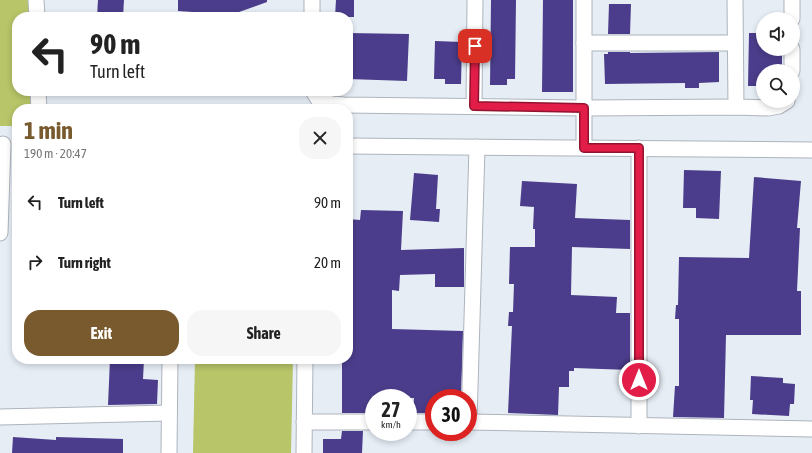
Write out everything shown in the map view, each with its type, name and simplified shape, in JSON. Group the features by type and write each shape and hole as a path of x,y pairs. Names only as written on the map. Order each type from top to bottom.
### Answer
{"street":[{"path":"36,0 37,12"},
{"path":"312,0 312,12"},
{"path":"474,106 475,0"},
{"path":"584,0 584,148"},
{"path":"735,0 736,107"},
{"path":"792,0 792,12"},
{"path":"584,43 735,43"},
{"path":"316,96 318,99 332,104"},
{"path":"353,105 584,108 756,108"},
{"path":"0,233 7,144"},
{"path":"353,146 812,150"},
{"path":"469,389 478,147"},
{"path":"639,148 639,426"},
{"path":"169,453 170,364"},
{"path":"304,453 305,364"},
{"path":"0,417 169,413"},
{"path":"304,422 365,422"},
{"path":"477,422 812,429"}],"green space":[{"path":"0,0 37,0 37,12 12,12 12,96 37,96 38,104 12,104 12,126 0,126"},
{"path":"195,364 293,364 291,453 193,453"}],"building":[{"path":"98,0 124,0 123,12 97,12"},
{"path":"178,0 267,0 267,2 239,12 178,11"},
{"path":"336,0 354,0 354,17 353,12 335,12"},
{"path":"491,0 516,0 515,79 507,79 507,85 490,85"},
{"path":"543,0 573,0 573,92 542,92"},
{"path":"609,4 631,4 630,34 608,34"},
{"path":"353,33 409,34 407,81 353,79"},
{"path":"749,33 756,33 756,56 782,56 782,64 756,64 756,86 748,86"},
{"path":"435,41 462,42 461,84 445,84 445,79 434,79"},
{"path":"608,52 719,52 719,82 699,83 699,88 685,88 685,83 605,84 604,54 608,54"},
{"path":"684,170 721,171 719,219 696,218 696,208 683,208"},
{"path":"414,173 438,175 436,209 440,209 439,222 410,220"},
{"path":"754,177 801,181 797,228 800,228 797,291 801,291 801,335 726,335 724,418 673,417 675,386 679,386 679,319 675,319 676,305 678,305 679,257 749,258"},
{"path":"522,181 577,184 575,218 630,220 630,249 572,247 571,295 617,297 616,313 630,313 630,370 574,368 574,371 569,371 569,387 559,387 558,415 508,413 512,326 508,326 509,312 513,312 514,284 509,284 510,247 535,247 535,229 533,229 534,207 520,206"},
{"path":"361,210 403,211 401,250 464,248 464,287 435,287 435,274 400,275 399,291 392,290 392,329 463,331 461,389 425,389 425,413 417,413 417,389 365,389 365,413 342,413 342,364 353,364 353,219 360,220"},
{"path":"110,364 144,364 143,379 158,380 157,404 108,405"},
{"path":"751,376 783,378 783,383 795,384 794,404 790,404 789,416 752,414 753,400 750,400"},
{"path":"342,431 363,431 362,453 323,453 323,439 341,439"},
{"path":"13,437 56,440 56,437 123,439 123,453 12,453"}],"route":[{"path":"475,46 474,106 584,108 584,148 639,148 639,380"}]}
